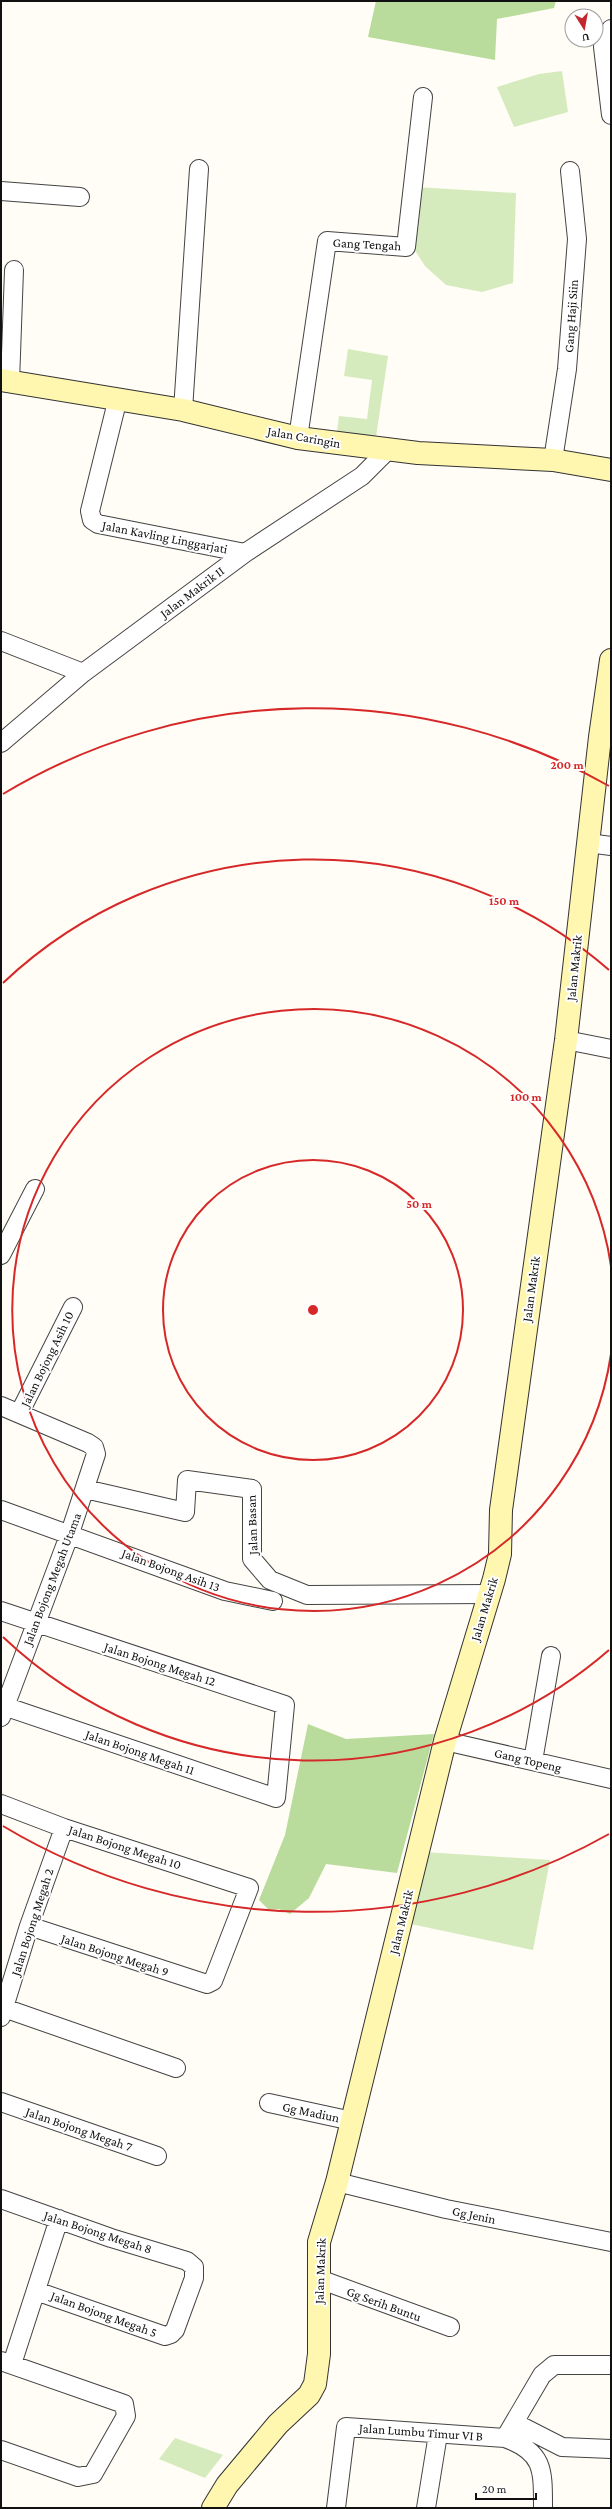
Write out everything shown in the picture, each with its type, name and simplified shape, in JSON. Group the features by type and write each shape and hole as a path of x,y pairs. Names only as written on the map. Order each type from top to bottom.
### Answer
{"street":[{"path":"611,29 603,47 611,115"},
{"name":"Gang Tengah","path":"298,438 327,241 406,247 423,97"},
{"path":"183,410 199,169"},
{"name":"Gang Haji Siin","path":"553,460 567,369 577,239 570,171"},
{"path":"1,192 80,197"},
{"path":"6,381 14,270"},
{"name":"Jalan Caringin","path":"6,381 118,398 183,410 298,438 389,449 553,460 611,470"},
{"name":"Jalan Kavling Linggarjati","path":"118,398 90,511 92,520 98,524 245,553"},
{"name":"Jalan Makrik II","path":"1,743 83,673 245,553 362,476 389,449"},
{"path":"1,641 83,673"},
{"name":"Jalan Makrik","path":"213,2508 227,2485 278,2424 309,2395 315,2384 319,2354 319,2242 337,2182 445,1741 500,1554 500,1510 566,1040 588,843 611,660"},
{"path":"588,843 611,846"},
{"path":"566,1040 611,1049"},
{"path":"1,1255 35,1189"},
{"name":"Jalan Bojong Asih 10","path":"20,1412 73,1307"},
{"path":"1,1406 20,1412"},
{"name":"Jalan Bojong Megah Utama","path":"2,1710 70,1533 96,1454 94,1447 88,1443 20,1412"},
{"name":"Jalan Basan","path":"85,1489 185,1512 187,1480 252,1489 252,1559 270,1580 307,1595 488,1594"},
{"name":"Jalan Bojong Asih 13","path":"1,1510 70,1533 225,1590 273,1601"},
{"name":"Jalan Bojong Megah 12","path":"1,1611 285,1705 276,1798"},
{"path":"533,1761 551,1656"},
{"name":"Jalan Bojong Megah 11","path":"2,1710 276,1798"},
{"name":"Gang Topeng","path":"445,1741 611,1779"},
{"name":"Jalan Bojong Megah 10","path":"1,1804 64,1828 249,1888 213,1981 202,1984"},
{"name":"Jalan Bojong Megah 2","path":"3,2012 29,1926 64,1828"},
{"name":"Jalan Bojong Megah 9","path":"29,1926 202,1984"},
{"path":"3,2012 176,2068"},
{"name":"Jalan Bojong Megah 7","path":"1,2102 157,2156"},
{"name":"Gg Madiun","path":"269,2103 352,2121"},
{"name":"Gg Jenin","path":"337,2182 446,2209 611,2242"},
{"name":"Jalan Bojong Megah 8","path":"1,2199 187,2261 194,2267"},
{"path":"1,2450 78,2477 93,2474 126,2416 124,2404 7,2363 36,2291 59,2219"},
{"name":"Jalan Bojong Megah 5","path":"36,2291 165,2336 171,2334 175,2330 194,2278 194,2267"},
{"name":"Gg Serih Buntu","path":"319,2279 450,2327"},
{"path":"510,2431 542,2375 554,2365 611,2366"},
{"name":"Jalan Lumbu Timur VI B","path":"336,2508 346,2427 438,2434 510,2431"},
{"path":"510,2431 562,2447 611,2449"},
{"path":"510,2431 535,2456 542,2474 543,2508"},
{"path":"426,2508 438,2434"}],"green space":[{"path":"376,1 556,1 554,8 497,19 495,60 368,37"},
{"path":"562,71 568,112 514,127 497,87 539,74"},
{"path":"416,187 516,193 513,283 482,292 446,285 425,266 412,246"},
{"path":"348,349 388,356 376,437 337,432 339,416 367,419 372,380 344,376"},
{"path":"308,1724 346,1739 434,1734 397,1873 326,1864 309,1898 290,1914 279,1909 269,1910 259,1900 285,1835"},
{"path":"424,1852 550,1860 533,1950 406,1923"},
{"path":"175,2438 223,2455 205,2478 159,2459"}]}
